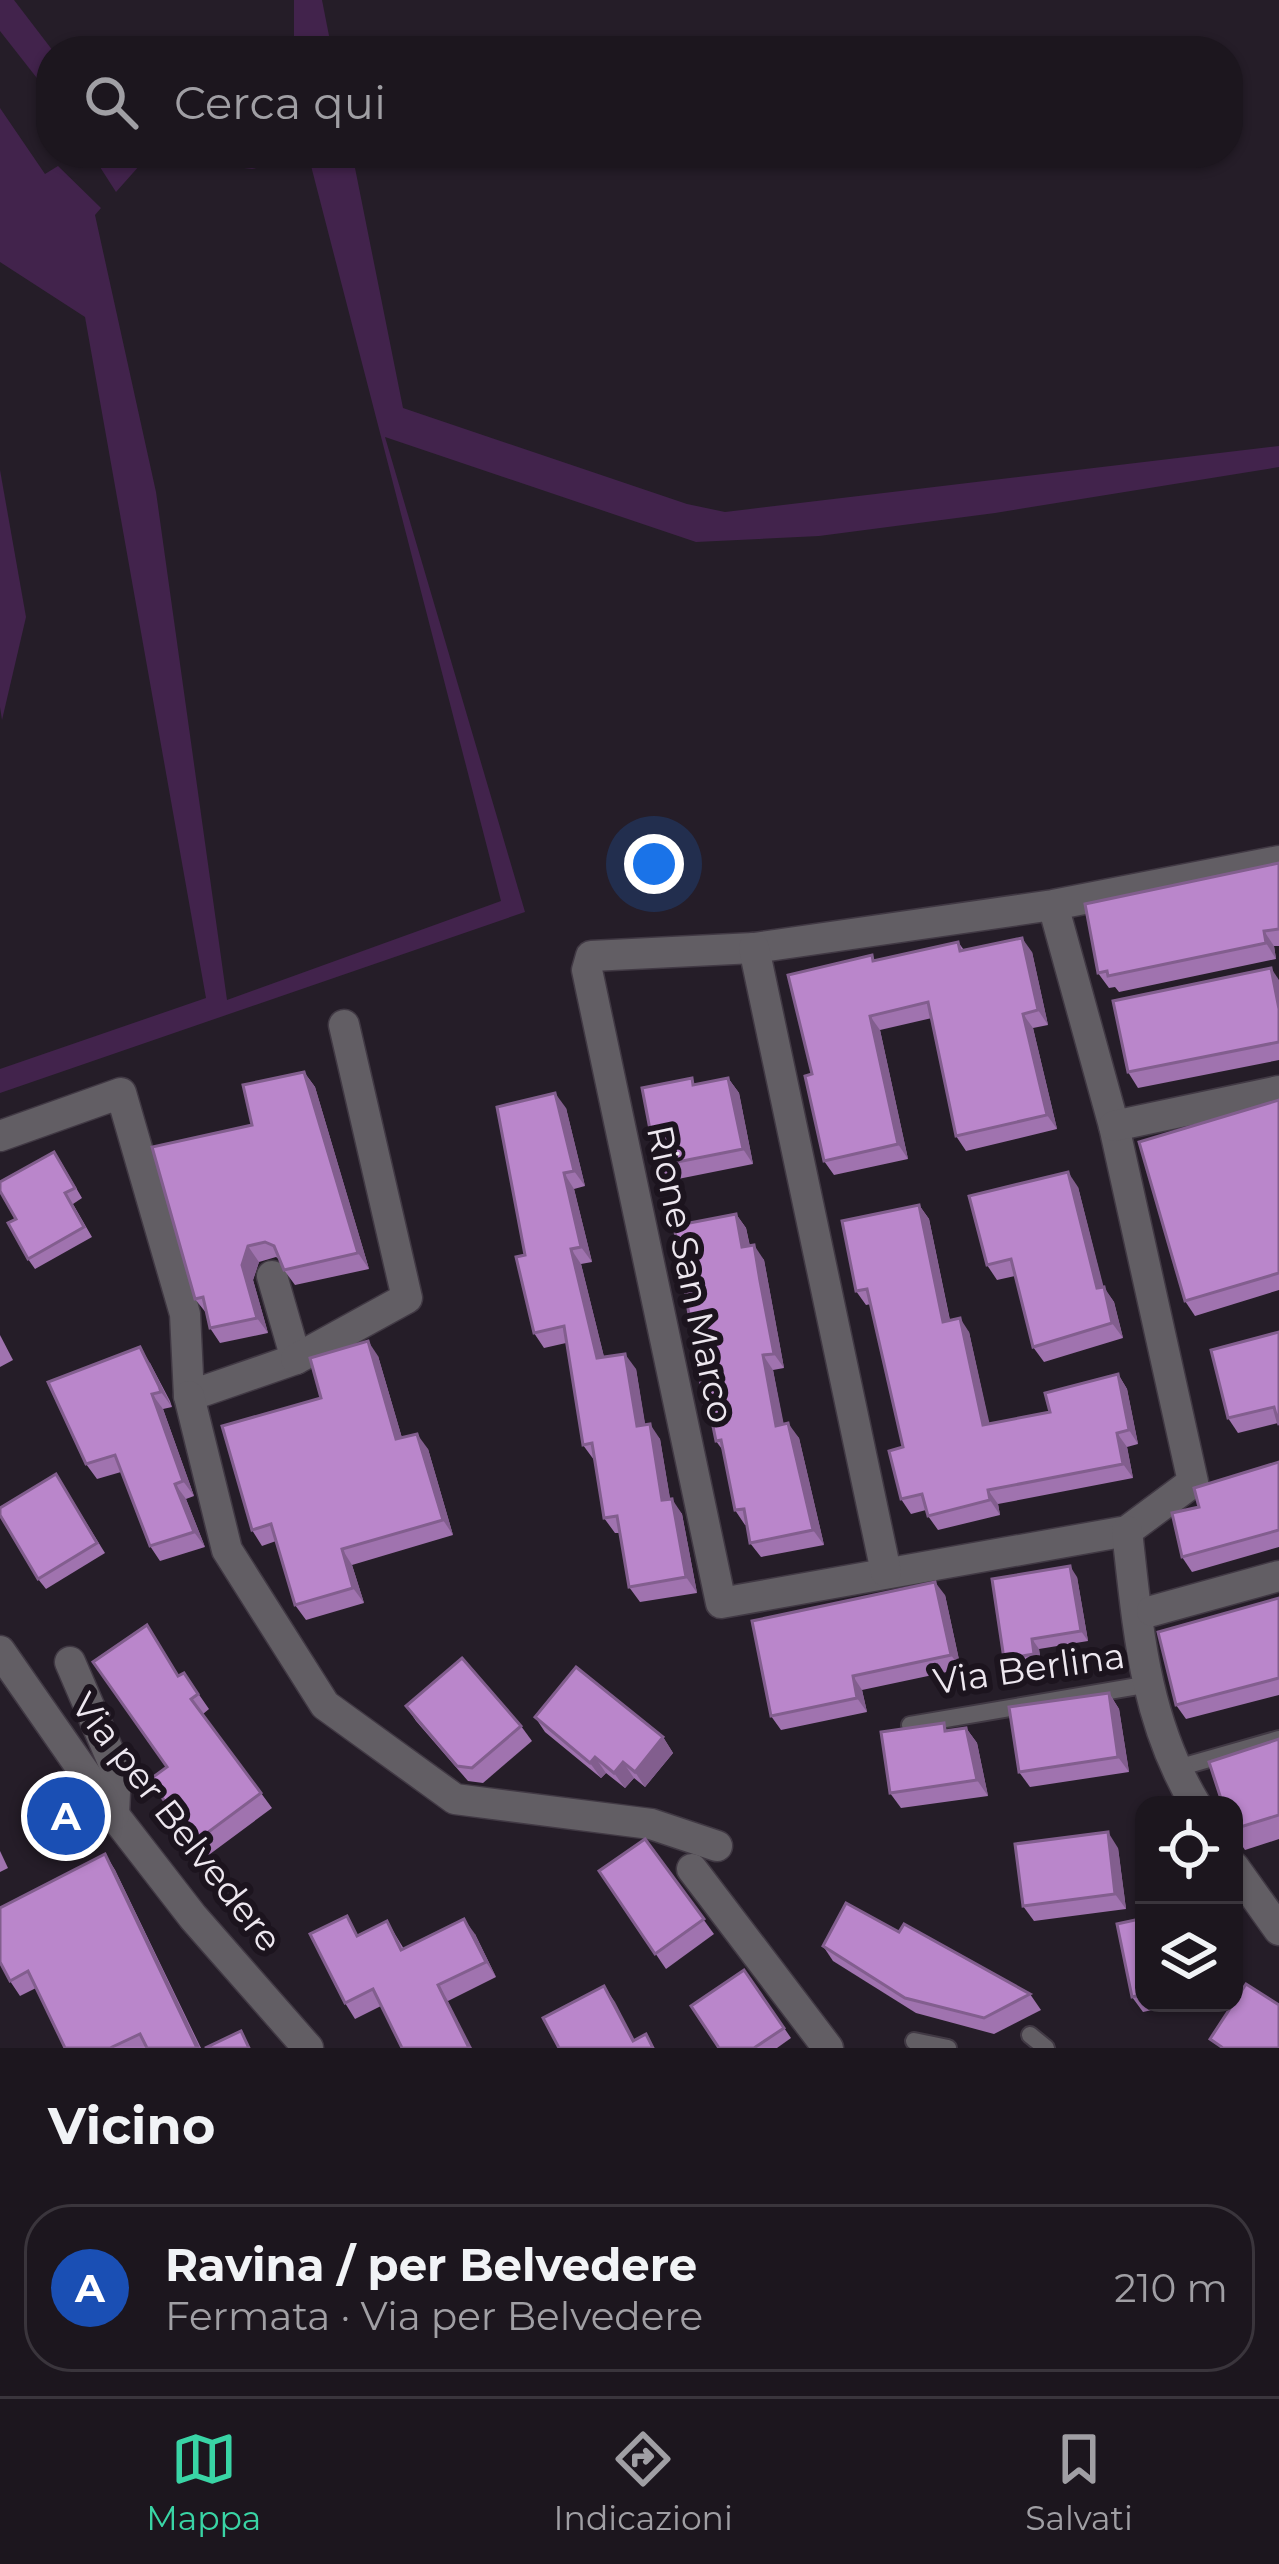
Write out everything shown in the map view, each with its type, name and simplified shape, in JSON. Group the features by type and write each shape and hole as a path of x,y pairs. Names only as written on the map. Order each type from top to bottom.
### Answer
{"street":[{"name":"Rione San Marco","path":"1053,904 1094,1009 1114,1126 1193,1482 1126,1531 721,1604 587,970 591,956 754,948 1053,904 1279,861"},
{"path":"754,948 886,1572"},
{"path":"189,1396 296,1359 407,1298 344,1025"},
{"path":"1114,1126 1279,1091"},
{"path":"0,1136 121,1093 185,1314 189,1396 226,1550 325,1705 455,1799 652,1824 717,1846"},
{"path":"272,1276 296,1359"},
{"path":"1126,1531 1144,1685"},
{"path":"1152,1611 1279,1576"},
{"name":"Via per Belvedere","path":"0,1633 31,1699"},
{"name":"Via per Belvedere","path":"0,1651 114,1815 193,1917 308,2048"},
{"path":"70,1662 116,1769 114,1815"},
{"name":"Via Berlina","path":"1144,1685 1174,1769 1190,1796"},
{"path":"692,1869 828,2048"},
{"path":"1243,1879 1278,1928"}],"lane":[{"name":"Via Berlina","path":"910,1725 1144,1685"},
{"path":"1174,1769 1279,1739"},
{"path":"1030,2035 1046,2048"},
{"path":"914,2041 948,2048"}],"shaded area":[{"path":"0,0 14,0 42,36 36,36 36,77 0,31"},
{"path":"294,0 322,0 329,36 294,36"},
{"path":"0,108 36,161 36,168 45,174 60,168 101,208 95,215 156,492 227,1000 501,901 312,168 355,168 403,408 687,504 725,512 1279,446 1279,467 819,536 696,542 385,437 525,912 0,1093 0,1069 206,998 85,317 0,262"},
{"path":"101,168 137,168 116,192"},
{"path":"0,470 26,617 2,720 0,707"}],"building":[{"path":"1279,863 1279,929 1264,931 1266,943 1108,976 1107,971 1098,973 1085,904"},
{"path":"1022,938 1038,1010 1023,1014 1047,1115 956,1136 928,1002 870,1016 898,1144 824,1161 805,1076 812,1074 788,975 872,955 873,961 958,942 960,951"},
{"path":"1271,968 1279,1042 1128,1072 1113,1001"},
{"path":"304,1072 358,1253 284,1270 274,1246 265,1242 248,1246 242,1265 257,1318 210,1328 203,1297 195,1299 152,1147 252,1125 243,1085"},
{"path":"692,1078 693,1085 728,1078 743,1149 657,1166 642,1088"},
{"path":"555,1093 574,1171 564,1173 581,1247 571,1249 597,1358 625,1354 637,1426 650,1424 662,1500 672,1499 686,1577 629,1587 617,1516 604,1518 592,1443 583,1445 564,1326 534,1333 516,1257 525,1255 497,1107"},
{"path":"1279,1100 1279,1273 1185,1301 1139,1142"},
{"path":"54,1152 75,1188 65,1193 84,1227 28,1259 8,1223 16,1219 0,1182"},
{"path":"1068,1172 1097,1288 1104,1287 1112,1323 1033,1347 1011,1259 987,1265 969,1196"},
{"path":"919,1205 943,1322 960,1318 983,1425 1050,1412 1045,1393 1118,1374 1129,1430 1117,1433 1123,1464 988,1490 990,1500 928,1516 922,1494 901,1499 889,1451 903,1447 867,1289 856,1291 842,1221"},
{"path":"736,1214 742,1247 754,1245 774,1354 763,1355 776,1426 788,1423 813,1530 750,1543 744,1509 735,1510 721,1440 716,1441 708,1402 704,1403 674,1226"},
{"path":"1279,1332 1279,1425 1274,1407 1228,1418 1211,1350"},
{"path":"368,1341 396,1439 417,1434 443,1520 342,1549 353,1588 295,1605 271,1524 252,1530 222,1426 321,1398 310,1358"},
{"path":"140,1347 161,1392 152,1394 183,1481 175,1484 194,1532 150,1546 115,1455 86,1464 48,1382"},
{"path":"1279,1462 1279,1530 1182,1557 1172,1513 1199,1507 1194,1488"},
{"path":"56,1474 97,1543 38,1579 0,1508"},
{"path":"1070,1566 1081,1631 1032,1639 1034,1654 1004,1659 992,1579"},
{"path":"935,1582 951,1655 853,1676 857,1698 771,1716 752,1621"},
{"path":"1279,1598 1279,1678 1176,1705 1158,1632"},
{"path":"147,1625 178,1676 184,1673 198,1694 191,1699 261,1793 195,1842 149,1780 167,1767 93,1662"},
{"path":"462,1658 521,1726 472,1768 457,1766 406,1706"},
{"path":"576,1667 663,1737 635,1772 623,1762 614,1773 595,1757 590,1763 535,1717"},
{"path":"1109,1693 1118,1757 1019,1772 1009,1707"},
{"path":"944,1723 945,1731 966,1728 977,1780 890,1793 881,1732"},
{"path":"1279,1739 1279,1815 1243,1826 1243,1796 1220,1796 1209,1762"},
{"path":"1108,1832 1115,1894 1023,1906 1015,1844"},
{"path":"645,1839 704,1919 655,1954 599,1871"},
{"path":"105,1854 197,2048 147,2048 140,2034 110,2048 65,2048 28,1971 10,1981 0,1962 0,1908"},
{"path":"846,1903 899,1932 904,1924 1030,1994 984,2018 905,1998 823,1946"},
{"path":"347,1916 357,1936 387,1921 401,1950 464,1919 486,1962 438,1985 469,2048 402,2048 373,1989 345,2003 310,1934"},
{"path":"1135,1920 1132,1997 1117,1924"},
{"path":"744,1970 784,2028 754,2048 719,2048 691,2006"},
{"path":"1246,1984 1279,2005 1279,2048 1223,2048 1210,2039 1228,2012 1243,2012"},
{"path":"604,1986 633,2041 646,2034 653,2048 559,2048 543,2018"},
{"path":"241,2031 249,2048 205,2048"}],"place":[{"name":"Ravina / per Belvedere","path":"66,1816"}]}
